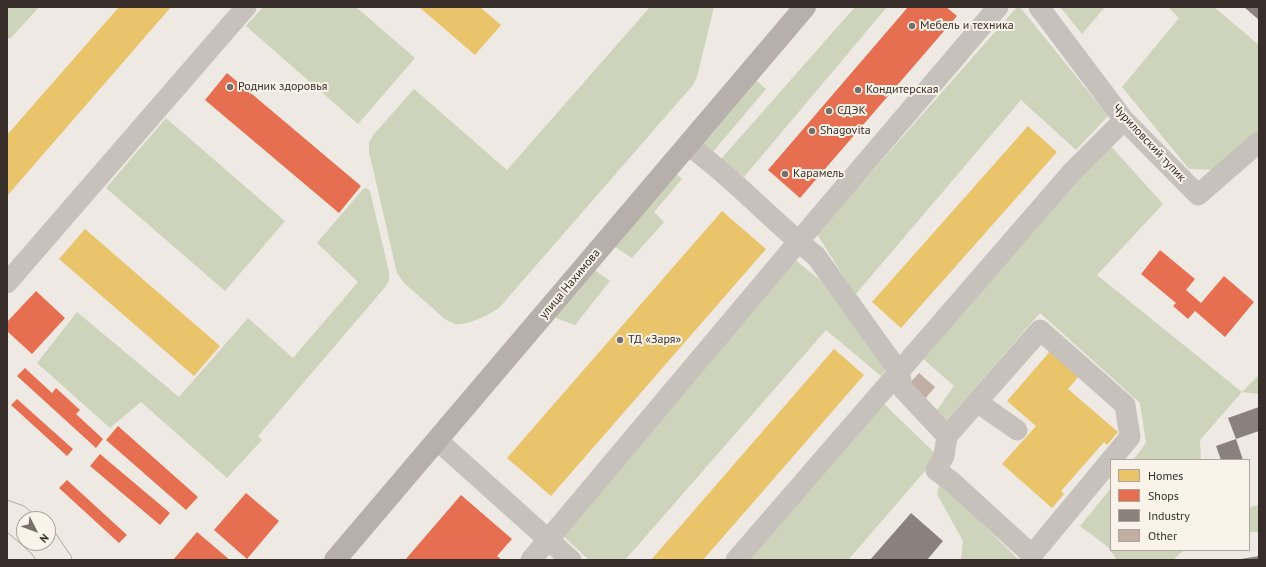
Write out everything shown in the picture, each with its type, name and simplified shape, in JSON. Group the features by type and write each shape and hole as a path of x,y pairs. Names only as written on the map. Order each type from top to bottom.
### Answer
{"main road":[{"name":"улица Нахимова","path":"335,560 805,7"}],"street":[{"path":"7,283 246,7"},
{"path":"531,560 998,7"},
{"name":"Чуриловский тупик","path":"1039,7 1124,120 1198,195 1259,142"},
{"path":"736,560 1071,173 1124,120"},
{"path":"688,145 712,162 798,242 816,256 899,372 903,389 947,436"},
{"path":"1110,462 1032,558 952,482 936,470 944,456 947,436 1040,330 1125,406 1130,437 1112,459"},
{"path":"977,402 1017,430"},
{"path":"437,440 571,560"}],"green space":[{"path":"7,7 39,7 10,39 7,37"},
{"path":"263,7 356,7 415,58 358,124 246,26"},
{"path":"650,7 714,7 697,77 693,85 499,308 472,322 455,324 446,320 404,283 397,273 369,152 369,142 374,134 414,89 507,170"},
{"path":"855,7 887,7 744,177 721,159"},
{"path":"1017,7 1020,7 1108,116 1076,150 1021,100 855,295 817,234"},
{"path":"1060,7 1105,7 1082,34"},
{"path":"1168,7 1214,7 1259,45 1259,130 1214,170 1189,169 1122,87 1179,18"},
{"path":"751,76 766,89 712,153 696,141"},
{"path":"166,118 285,221 225,291 106,188"},
{"path":"1108,143 1163,204 1097,275 1242,392 1200,440 1201,459 1134,459 1146,443 1140,403 1040,313 947,420 937,410 954,386 921,357"},
{"path":"674,172 682,179 654,212 664,222 632,258 612,245"},
{"path":"367,188 370,191 389,272 389,280 386,286 258,436 262,440 227,478 141,402 110,428 37,363 77,312 179,397 248,318 293,358 358,282 317,243 363,189"},
{"path":"794,259 820,280 887,368 881,376 826,330 625,560 589,560 563,536"},
{"path":"592,268 610,281 575,325 553,317"},
{"path":"1259,375 1259,394 1242,392"},
{"path":"882,402 938,456 848,560 745,560"},
{"path":"940,482 1019,560 961,560 963,541 937,494"},
{"path":"1110,489 1110,550 1080,526"},
{"path":"1259,505 1259,532 1250,532 1250,508"},
{"path":"1111,551 1183,551 1173,560 1117,560"}],"building: Homes":[{"path":"119,7 171,7 7,196 7,135"},
{"path":"419,7 480,7 501,25 475,55"},
{"path":"1028,126 1057,152 901,328 872,302"},
{"path":"722,211 766,249 551,496 507,458"},
{"path":"85,229 220,346 194,376 59,259"},
{"path":"834,349 864,375 703,560 651,560"},
{"path":"1052,349 1081,374 1068,389 1118,432 1107,445 1104,442 1061,491 1064,494 1052,508 1002,464 1036,426 1007,401"}],"building: Shops":[{"path":"908,7 946,7 957,16 800,198 768,170"},
{"path":"227,73 361,186 339,213 205,100"},
{"path":"1160,250 1195,279 1186,290 1201,303 1224,276 1254,302 1225,337 1195,311 1188,319 1173,306 1176,303 1141,274"},
{"path":"36,291 65,318 32,354 7,331 7,322"},
{"path":"25,368 52,393 56,388 80,410 76,414 103,439 96,448 17,376"},
{"path":"17,399 73,449 67,456 11,405"},
{"path":"118,426 198,497 186,510 106,440"},
{"path":"100,454 170,513 160,525 90,466"},
{"path":"67,480 127,535 119,543 59,488"},
{"path":"246,493 279,521 247,559 214,530"},
{"path":"461,495 512,539 497,556 502,560 405,560"},
{"path":"197,532 230,560 173,560"}],"building: Industry":[{"path":"1244,7 1259,7 1259,20"},
{"path":"1259,407 1259,431 1236,439 1228,418"},
{"path":"1236,439 1243,459 1221,459 1216,446"},
{"path":"911,513 943,541 927,560 870,560"},
{"path":"1259,556 1259,560 1241,560 1241,559"}],"building: Other":[{"path":"919,373 935,387 924,400 907,386"}],"tram line":[{"path":"7,500 24,506 30,511"},
{"path":"7,532 31,553 36,560"},
{"path":"56,534 71,556 72,560"}],"place":[{"name":"Мебель и техника","path":"912,26"},
{"name":"Родник здоровья","path":"230,87"},
{"name":"Кондитерская","path":"858,90"},
{"name":"СДЭК","path":"829,111"},
{"name":"Shagovita","path":"812,131"},
{"name":"Карамель","path":"785,174"},
{"name":"ТД «Заря»","path":"620,340"}]}
